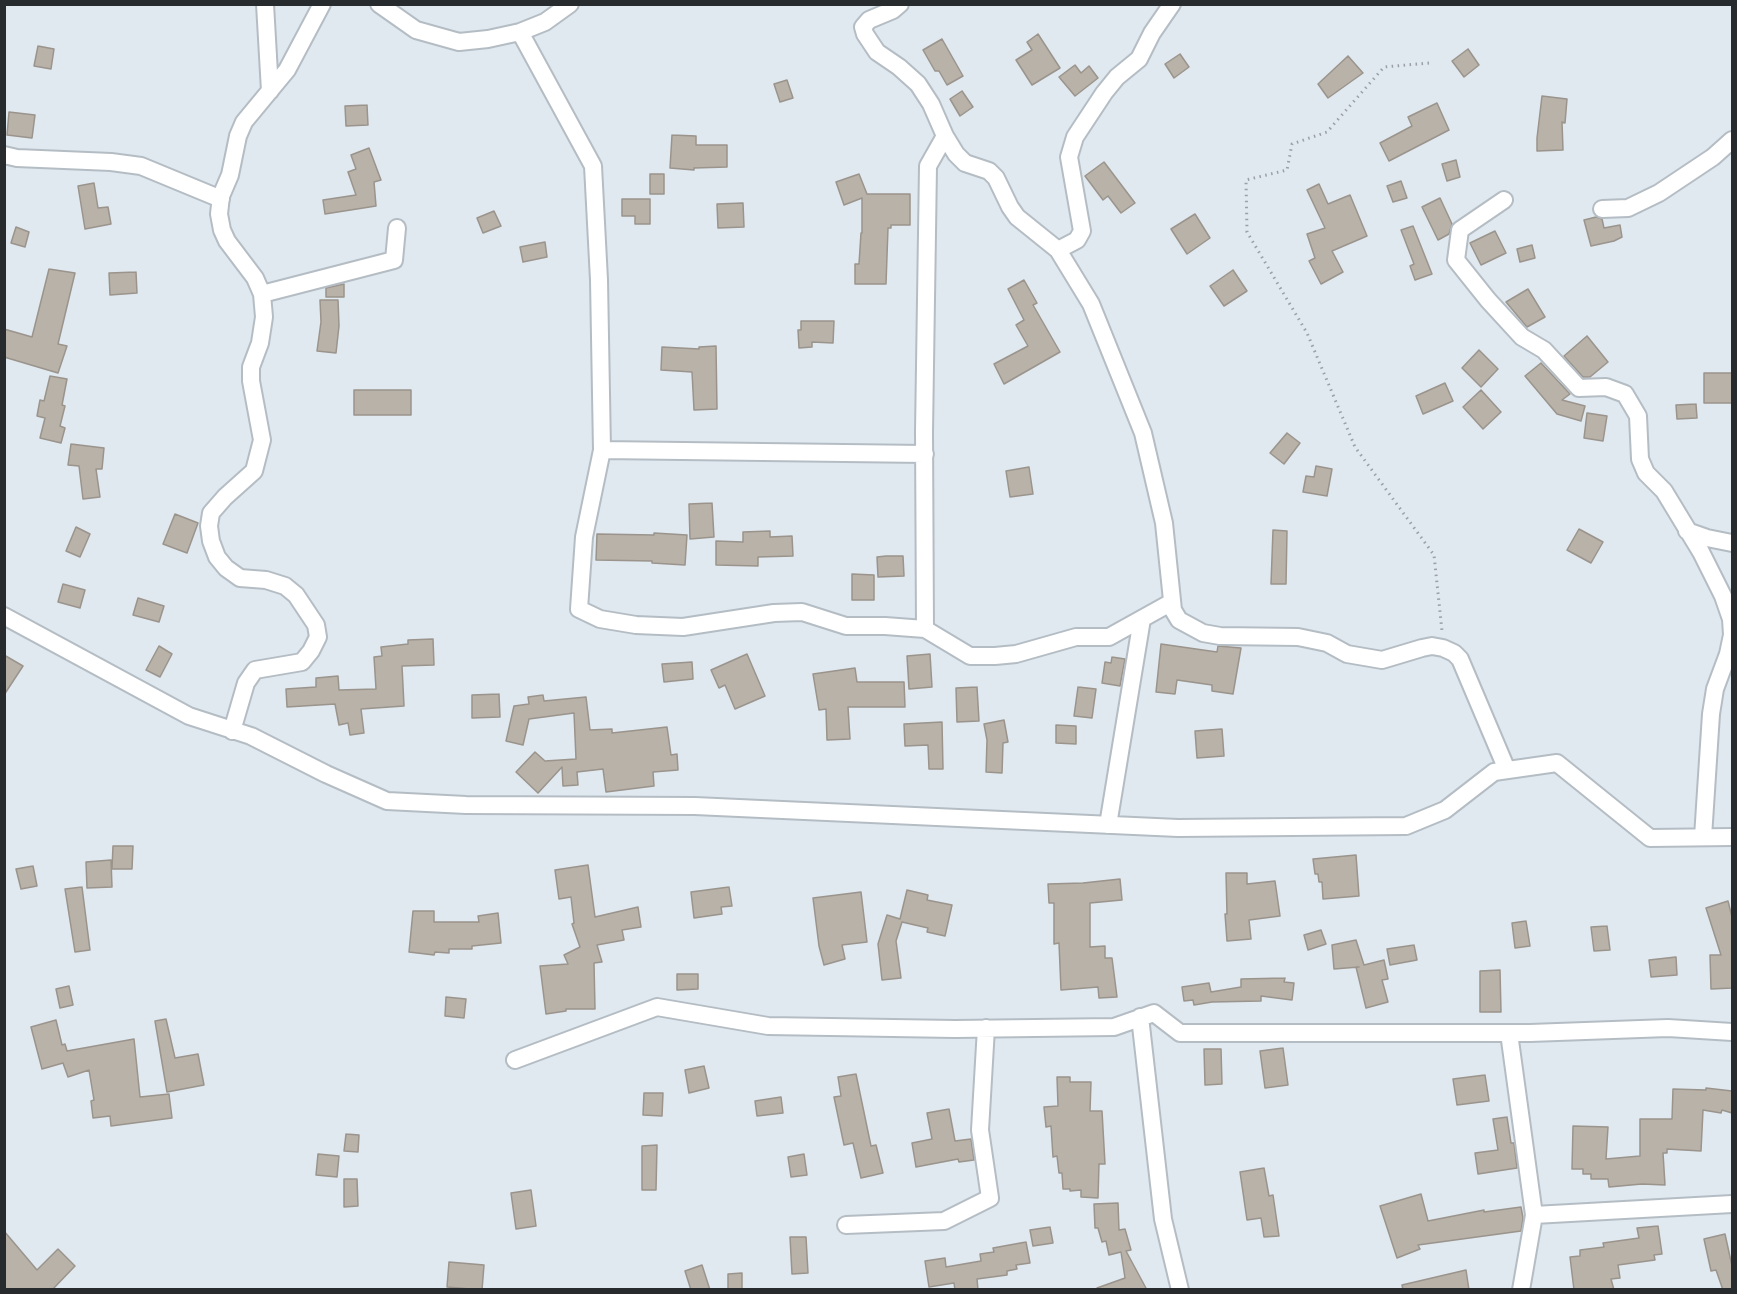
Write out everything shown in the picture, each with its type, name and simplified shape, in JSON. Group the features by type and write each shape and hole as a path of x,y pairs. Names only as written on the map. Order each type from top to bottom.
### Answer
{"street":[{"path":"265,4 270,91"},
{"path":"232,731 246,683 255,670 302,662 318,637 316,626 296,595 285,586 266,580 240,578 222,563 211,541 209,526 211,513 254,471 262,440 254,399 251,367 260,343 264,317 262,294 255,278 227,241 219,214 238,136 244,122 287,70 322,4"},
{"path":"379,4 416,30 459,42 520,32 545,22 570,4"},
{"path":"900,4 893,10 869,20 863,27 865,34 877,52 918,84 932,104 945,136 956,154 965,163 989,171 996,178 1017,217 1058,250 1091,304 1143,433 1164,523 1173,610 1179,620 1211,635 1298,637 1327,643 1347,654 1382,660 1432,646 1454,653 1460,659 1507,770"},
{"path":"1058,250 1077,240 1082,231 1069,157 1075,137 1117,77 1139,59 1152,33 1172,4"},
{"path":"520,32 593,166 599,279 602,450 585,537 579,609 600,619 636,625 683,627 774,613 802,612 846,626 925,629 970,656 995,656 1016,654 1076,637 1109,637 1172,602"},
{"path":"925,629 924,454 928,166 945,136"},
{"path":"1602,209 1629,208 1659,193 1713,157 1732,140"},
{"path":"4,155 17,158 111,162 141,166 221,199"},
{"path":"1504,200 1461,230 1456,260 1522,338 1544,350 1579,388 1606,387 1625,394 1638,416 1640,459 1646,473 1664,491 1701,552 1723,596 1731,619 1732,635 1728,654 1715,689 1708,739 1703,837"},
{"path":"262,294 394,260 397,228"},
{"path":"602,450 924,454"},
{"path":"1687,531 1732,543"},
{"path":"4,616 189,716 251,736 326,774 387,801 466,805 695,806 1178,828 1406,826 1445,810 1494,772 1557,763 1650,838 1732,837"},
{"path":"1108,825 1142,619"},
{"path":"515,1060 657,1007 768,1026 986,1028 1114,1026 1154,1012 1180,1033 1509,1033 1668,1028 1732,1032"},
{"path":"1140,1017 1163,1219 1180,1290"},
{"path":"846,1225 944,1221 990,1198 980,1130 986,1028"},
{"path":"1509,1033 1534,1215 1521,1290"},
{"path":"1534,1215 1732,1204"}],"path":[{"path":"1429,63 1384,67 1327,132 1292,144 1287,171 1246,180 1247,232 1307,333 1355,447 1434,555 1443,648"}],"building":[{"path":"1038,34 1060,68 1032,85 1016,60 1032,50 1027,42"},
{"path":"942,39 963,76 947,85 939,71 935,71 923,50"},
{"path":"38,46 54,49 51,69 34,66"},
{"path":"1468,49 1479,65 1464,77 1452,61"},
{"path":"1180,54 1189,67 1174,78 1165,64"},
{"path":"1348,56 1363,73 1328,98 1318,84"},
{"path":"1075,65 1081,73 1089,66 1098,78 1075,96 1059,77"},
{"path":"787,80 793,98 780,102 774,84"},
{"path":"962,91 973,107 960,116 950,99"},
{"path":"1542,96 1567,99 1565,123 1562,122 1563,150 1537,151"},
{"path":"1437,103 1449,130 1389,161 1380,143 1412,126 1408,117"},
{"path":"367,105 368,125 346,126 345,106"},
{"path":"9,112 35,115 32,138 7,135"},
{"path":"672,135 696,136 696,145 727,145 727,167 694,168 694,170 670,168"},
{"path":"369,148 381,180 374,182 376,206 325,214 323,200 356,195 348,172 356,169 351,155"},
{"path":"1456,160 1460,177 1447,181 1442,164"},
{"path":"1104,162 1135,203 1121,213 1108,196 1103,200 1085,176"},
{"path":"650,174 664,174 664,194 650,194"},
{"path":"859,174 867,194 910,194 910,225 891,225 891,228 888,228 886,284 855,284 855,264 859,264 862,233 862,198 844,205 836,182"},
{"path":"1401,181 1407,198 1393,202 1387,186"},
{"path":"94,183 98,208 108,207 111,224 85,229 78,186"},
{"path":"1319,184 1328,204 1350,195 1367,236 1332,251 1343,272 1321,284 1309,261 1315,258 1307,234 1325,228 1307,190"},
{"path":"1440,198 1452,224 1449,234 1438,240 1422,207"},
{"path":"622,199 650,199 650,224 635,224 635,216 622,216"},
{"path":"743,203 744,227 718,228 717,204"},
{"path":"494,211 501,226 483,233 477,218"},
{"path":"1195,214 1210,238 1187,254 1171,229"},
{"path":"1596,217 1602,219 1604,228 1620,225 1622,237 1591,246 1584,220"},
{"path":"1413,226 1432,274 1415,280 1410,266 1414,264 1401,230"},
{"path":"16,227 29,232 25,247 11,243"},
{"path":"1495,231 1506,253 1481,265 1470,243"},
{"path":"545,242 547,257 523,262 520,247"},
{"path":"1532,245 1535,258 1520,262 1517,249"},
{"path":"49,269 75,273 58,344 67,346 58,373 4,357 4,329 32,337"},
{"path":"1233,270 1247,291 1224,306 1210,286"},
{"path":"136,272 137,293 110,295 109,273"},
{"path":"1024,280 1037,303 1033,305 1060,352 1004,384 994,364 1028,346 1016,325 1024,320 1008,289"},
{"path":"344,284 344,297 326,297 326,288"},
{"path":"1528,289 1545,317 1527,327 1506,302"},
{"path":"320,300 338,300 339,326 336,353 317,351 321,322"},
{"path":"801,321 834,321 833,343 812,342 812,347 799,348 798,330 801,330"},
{"path":"1587,336 1608,362 1590,377 1583,377 1564,356"},
{"path":"716,346 717,409 694,410 692,372 661,370 662,347 699,349 699,347"},
{"path":"1479,350 1498,369 1481,387 1462,368"},
{"path":"1541,363 1570,394 1562,400 1585,406 1581,421 1557,414 1525,376"},
{"path":"1704,373 1732,373 1732,403 1704,403"},
{"path":"50,376 67,379 62,405 65,406 60,426 65,428 61,443 40,438 45,418 37,416 40,400 44,401"},
{"path":"1445,383 1453,401 1423,414 1416,396"},
{"path":"354,390 411,390 411,415 354,415"},
{"path":"1481,390 1501,412 1483,429 1463,407"},
{"path":"1696,404 1697,418 1677,419 1676,405"},
{"path":"1587,413 1607,416 1603,441 1584,438"},
{"path":"1287,433 1300,443 1284,464 1270,453"},
{"path":"71,444 104,448 102,469 96,469 100,497 83,499 79,466 68,465"},
{"path":"1316,466 1332,469 1327,496 1303,492 1306,476 1314,477"},
{"path":"1029,467 1033,494 1010,497 1006,471"},
{"path":"712,503 714,537 690,539 689,504"},
{"path":"175,514 198,523 187,553 163,544"},
{"path":"76,527 90,534 80,557 66,551"},
{"path":"1579,529 1603,542 1591,563 1567,550"},
{"path":"1273,530 1287,531 1286,584 1271,584"},
{"path":"770,531 770,537 792,536 793,556 758,557 758,566 716,565 716,541 743,542 743,532"},
{"path":"654,533 687,535 685,565 652,563 652,561 596,560 597,534 654,535"},
{"path":"903,556 904,576 878,577 877,557"},
{"path":"852,574 874,575 874,600 852,600"},
{"path":"63,584 85,590 80,608 58,602"},
{"path":"138,598 164,606 159,622 133,615"},
{"path":"433,639 434,665 402,666 404,706 361,709 364,733 350,735 348,723 339,725 335,704 287,707 286,689 316,687 316,678 338,676 339,690 376,689 374,657 382,656 381,647 408,644 408,640"},
{"path":"1161,644 1217,652 1218,646 1241,648 1233,694 1212,691 1212,685 1177,680 1175,694 1156,692"},
{"path":"159,646 172,654 160,677 146,670"},
{"path":"747,654 765,696 735,709 725,685 719,688 711,670"},
{"path":"930,654 932,687 909,689 907,656"},
{"path":"4,655 23,666 4,695"},
{"path":"1112,657 1125,659 1120,686 1102,683 1105,662 1111,663"},
{"path":"692,662 693,679 664,682 662,664"},
{"path":"855,668 857,682 904,682 905,707 848,707 850,739 827,740 826,709 819,710 813,674"},
{"path":"977,687 979,721 957,722 956,688"},
{"path":"1078,687 1096,689 1092,718 1074,716"},
{"path":"499,694 500,717 472,718 472,695"},
{"path":"543,695 544,701 586,697 590,730 612,729 612,733 667,727 671,755 677,754 678,770 653,772 654,786 606,792 603,769 577,772 578,785 563,786 562,767 538,793 516,772 535,752 545,761 576,759 574,713 529,719 523,745 506,741 514,706 529,704 528,697"},
{"path":"1004,720 1008,742 1003,743 1002,773 986,772 987,740 984,724"},
{"path":"942,722 943,769 929,769 928,745 905,746 904,724"},
{"path":"1056,725 1076,726 1076,744 1056,743"},
{"path":"1222,729 1224,756 1197,758 1195,731"},
{"path":"113,846 133,846 132,869 112,869"},
{"path":"1356,855 1359,896 1323,899 1322,882 1319,882 1318,874 1315,874 1313,859"},
{"path":"111,860 112,887 87,888 86,862"},
{"path":"588,865 595,917 638,907 641,927 622,930 624,940 597,945 602,962 594,963 595,1009 566,1009 566,1011 546,1014 540,966 568,964 564,955 580,947 572,924 574,923 571,897 559,899 555,870"},
{"path":"33,866 37,886 21,889 16,869"},
{"path":"1226,873 1247,873 1247,884 1275,881 1280,916 1249,920 1251,939 1227,941"},
{"path":"1120,879 1122,900 1090,903 1090,947 1105,946 1105,958 1112,958 1117,997 1099,998 1098,987 1061,990 1059,943 1054,944 1054,903 1049,903 1048,884"},
{"path":"82,887 90,950 75,952 65,889"},
{"path":"729,887 732,906 721,907 722,914 694,918 691,892"},
{"path":"907,890 928,895 927,900 952,905 945,936 927,932 928,928 902,922 896,941 901,978 882,980 878,944 887,915 900,919"},
{"path":"861,892 867,942 842,945 845,959 824,965 819,946 813,898"},
{"path":"1728,901 1732,917 1732,988 1711,989 1710,955 1721,955 1706,908"},
{"path":"413,911 434,911 434,922 479,922 478,916 498,913 501,943 472,946 472,949 449,949 449,953 435,952 434,955 409,952"},
{"path":"1526,921 1530,946 1515,948 1512,923"},
{"path":"1607,926 1610,950 1594,951 1591,927"},
{"path":"1321,930 1326,944 1308,950 1304,935"},
{"path":"1356,940 1364,965 1384,960 1388,979 1382,980 1388,1002 1366,1008 1356,967 1334,969 1332,945"},
{"path":"1414,945 1417,960 1390,965 1387,949"},
{"path":"1676,957 1677,975 1651,977 1649,960"},
{"path":"1500,970 1501,1012 1480,1012 1480,971"},
{"path":"677,974 698,974 698,989 677,990"},
{"path":"1285,978 1284,982 1294,983 1292,1000 1261,996 1261,1001 1212,1002 1194,1005 1193,1000 1184,1001 1182,987 1209,983 1211,992 1241,987 1241,979"},
{"path":"69,986 73,1005 60,1008 56,989"},
{"path":"446,997 466,999 464,1018 445,1016"},
{"path":"166,1019 175,1058 198,1054 204,1085 167,1092 155,1021"},
{"path":"56,1020 62,1045 65,1044 67,1051 134,1039 140,1097 169,1094 172,1118 111,1126 110,1116 93,1118 91,1101 94,1100 89,1070 68,1077 63,1063 42,1069 31,1027"},
{"path":"1283,1048 1288,1085 1265,1088 1260,1051"},
{"path":"1204,1049 1221,1049 1222,1084 1205,1085"},
{"path":"704,1066 709,1088 689,1093 685,1070"},
{"path":"856,1074 871,1146 876,1145 883,1173 861,1178 853,1143 844,1145 834,1097 841,1096 838,1077"},
{"path":"1485,1075 1489,1101 1457,1105 1453,1079"},
{"path":"1057,1077 1070,1077 1070,1082 1091,1082 1090,1111 1102,1111 1105,1164 1099,1164 1098,1198 1081,1197 1081,1190 1063,1189 1062,1173 1059,1173 1057,1156 1053,1157 1051,1126 1046,1127 1044,1107 1058,1106"},
{"path":"1706,1088 1732,1091 1732,1113 1722,1110 1721,1113 1703,1110 1701,1151 1667,1149 1667,1153 1663,1153 1665,1185 1642,1184 1609,1187 1608,1179 1591,1179 1591,1174 1583,1174 1583,1169 1572,1169 1573,1126 1608,1127 1606,1159 1640,1156 1640,1119 1672,1119 1673,1089 1706,1090"},
{"path":"644,1093 663,1093 662,1116 643,1115"},
{"path":"781,1097 783,1113 757,1116 755,1101"},
{"path":"949,1109 955,1141 971,1139 974,1160 959,1162 958,1159 916,1167 912,1143 932,1139 927,1113"},
{"path":"1507,1117 1511,1143 1514,1143 1517,1168 1478,1174 1475,1153 1498,1150 1493,1119"},
{"path":"346,1134 359,1135 358,1152 344,1151"},
{"path":"657,1145 656,1190 642,1190 642,1146"},
{"path":"318,1154 339,1156 337,1177 316,1175"},
{"path":"804,1154 807,1175 791,1177 788,1157"},
{"path":"1264,1168 1269,1196 1273,1195 1279,1236 1264,1237 1261,1218 1247,1220 1240,1172"},
{"path":"344,1179 357,1179 358,1206 344,1207"},
{"path":"531,1190 536,1226 516,1229 511,1193"},
{"path":"1421,1194 1428,1221 1484,1210 1484,1212 1521,1207 1523,1218 1521,1231 1418,1245 1420,1249 1397,1258 1380,1206"},
{"path":"1118,1203 1119,1230 1125,1229 1131,1250 1126,1251 1147,1290 1097,1290 1097,1288 1125,1278 1121,1252 1109,1255 1106,1241 1102,1242 1098,1228 1095,1228 1094,1204"},
{"path":"1658,1226 1662,1254 1654,1255 1655,1260 1618,1265 1620,1278 1611,1279 1614,1290 1574,1290 1570,1257 1580,1256 1580,1250 1604,1247 1603,1243 1639,1238 1637,1228"},
{"path":"1050,1227 1053,1243 1033,1246 1030,1230"},
{"path":"4,1231 37,1270 58,1249 75,1266 52,1290 4,1290"},
{"path":"1725,1234 1732,1266 1732,1290 1723,1290 1716,1270 1711,1271 1704,1239"},
{"path":"790,1237 806,1237 808,1273 792,1274"},
{"path":"1026,1242 1030,1263 1016,1265 1017,1269 1007,1271 1007,1275 977,1279 978,1290 955,1290 954,1283 929,1287 925,1261 945,1258 946,1267 981,1261 980,1254 994,1252 993,1248"},
{"path":"449,1262 484,1265 482,1290 447,1287"},
{"path":"702,1265 710,1290 691,1290 685,1271"},
{"path":"1466,1270 1469,1290 1403,1290 1402,1285"},
{"path":"742,1273 742,1290 728,1290 728,1274"}]}
